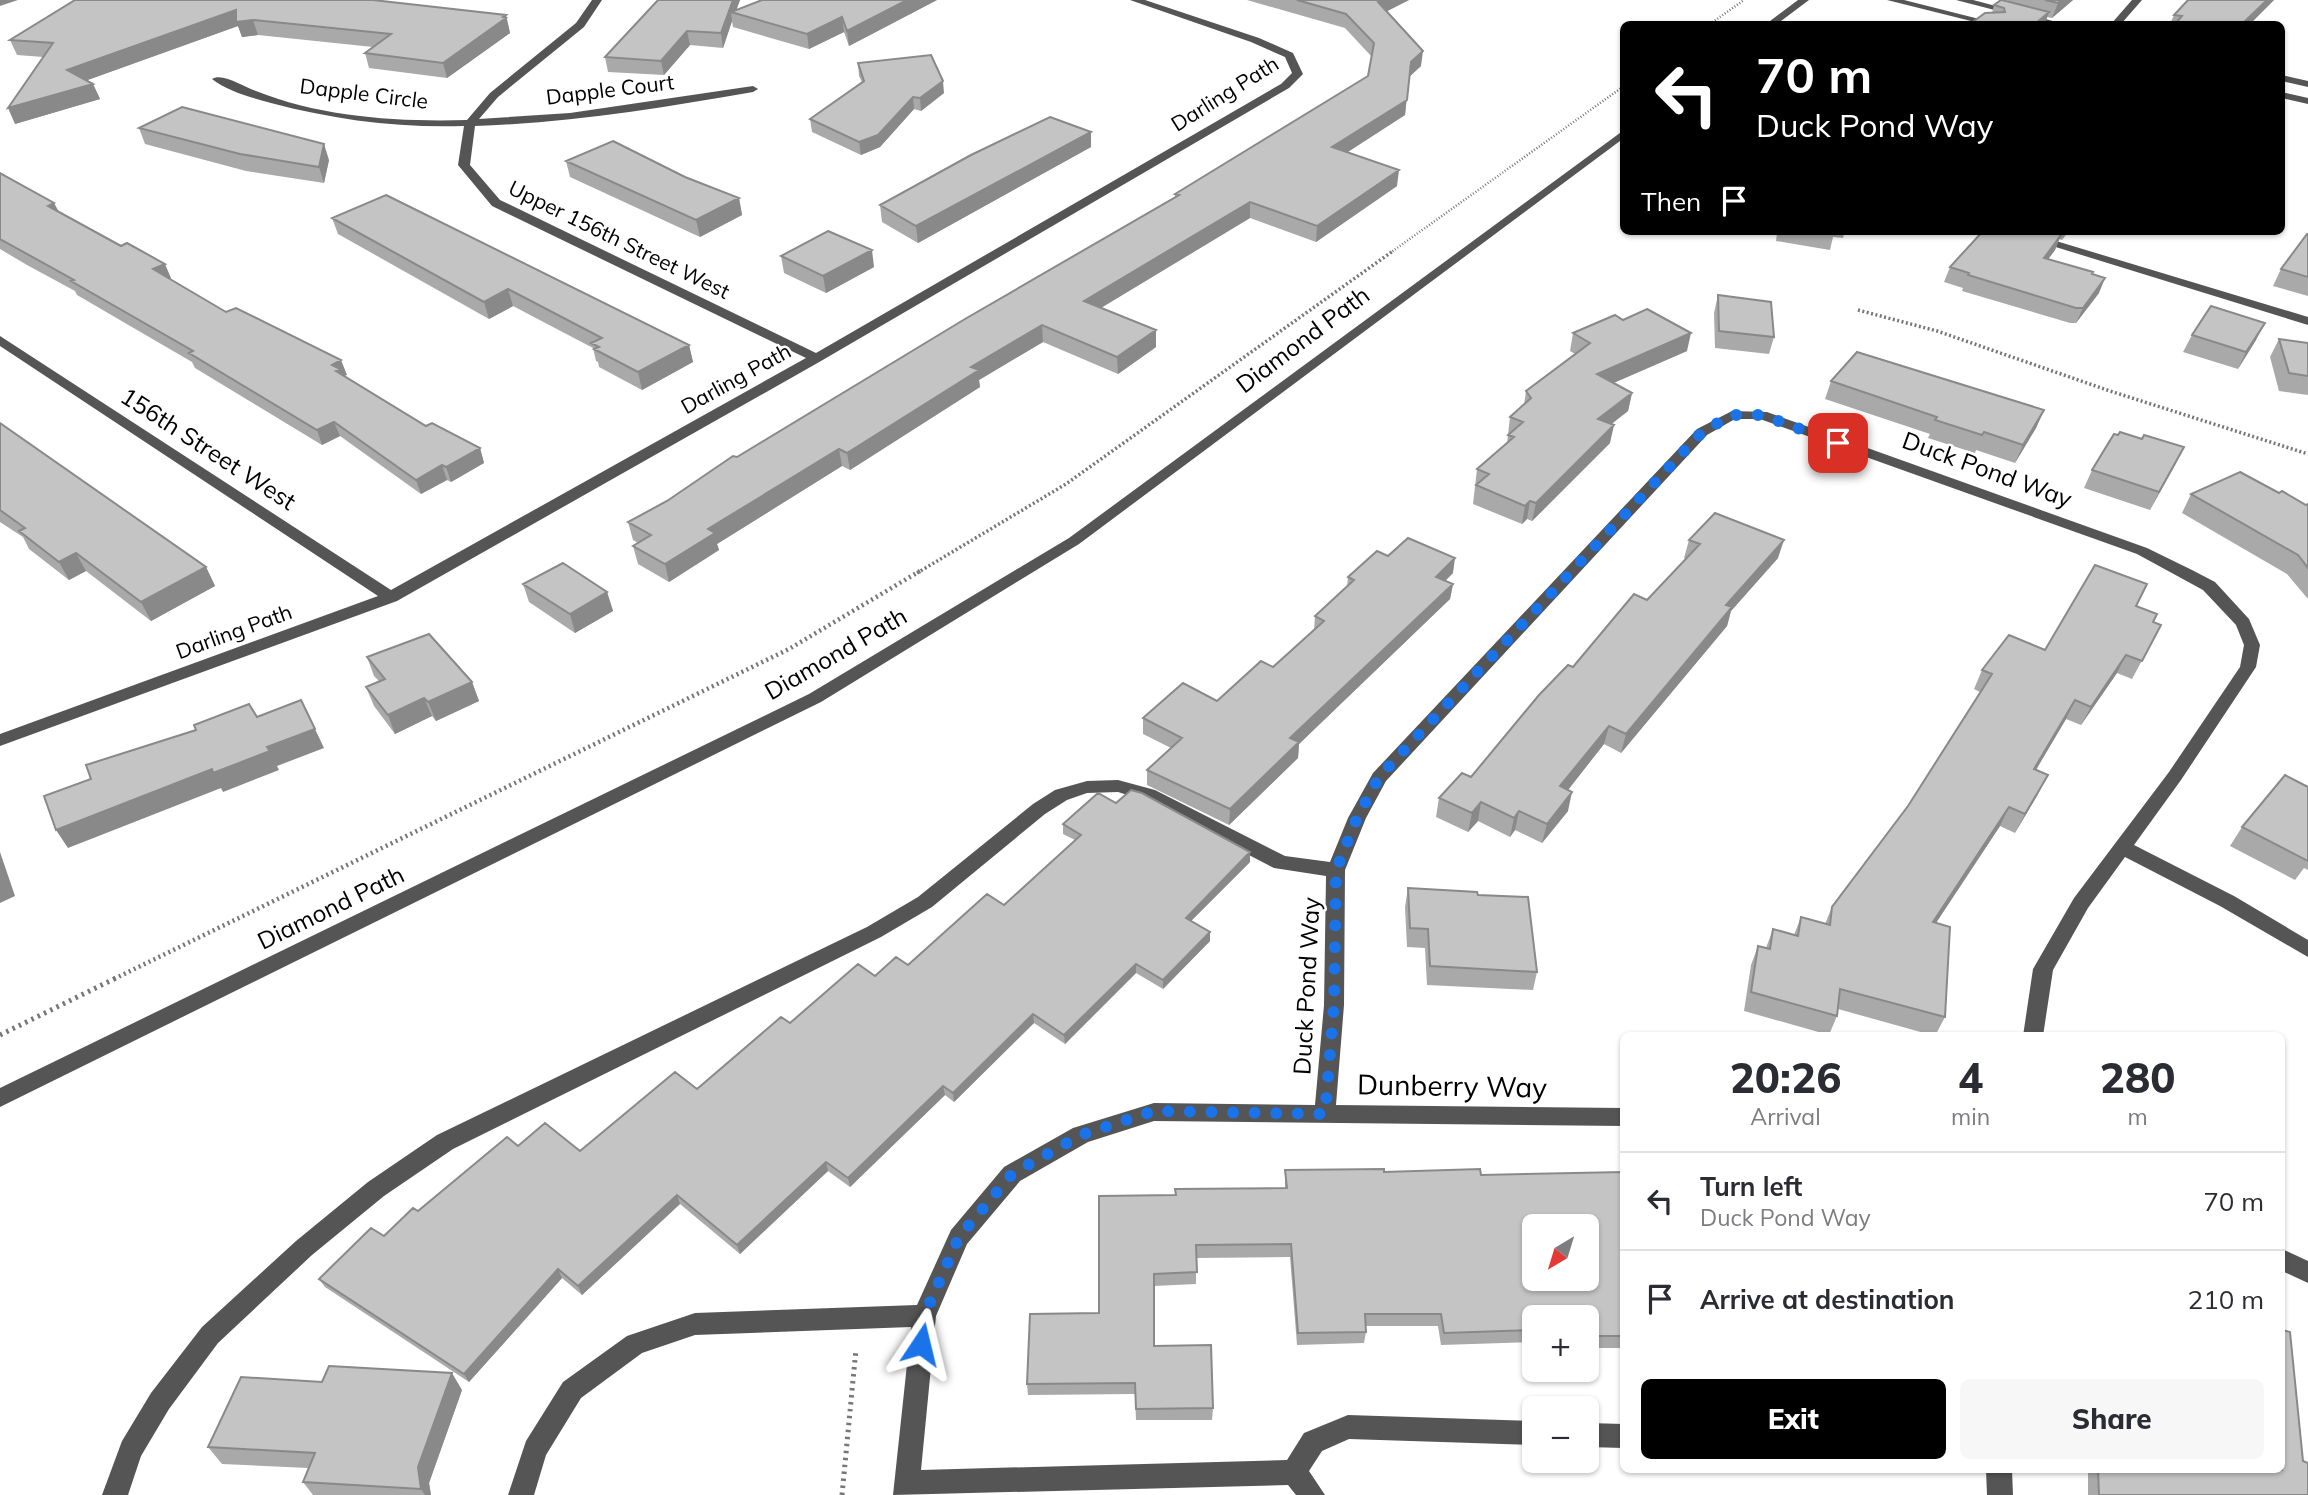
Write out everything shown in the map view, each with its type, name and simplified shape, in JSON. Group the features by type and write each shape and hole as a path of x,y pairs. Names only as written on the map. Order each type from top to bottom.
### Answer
{"street":[{"path":"470,123 494,95 580,25 597,0"},
{"name":"Darling Path","path":"0,740 391,597 816,358 1285,86 1298,74 1289,55 1255,40 1135,0"},
{"path":"1775,21 1804,0"},
{"path":"1892,0 1981,21"},
{"path":"1961,0 2047,21"},
{"path":"2119,21 2137,0"},
{"name":"Dapple Circle","path":"217,79 261,97 317,112 392,121 470,123"},
{"path":"2285,79 2308,84"},
{"name":"Dapple Court","path":"470,123 615,112 753,89"},
{"path":"2285,96 2308,102"},
{"name":"Upper 156th Street West","path":"470,123 464,165 496,204 816,358"},
{"name":"Diamond Path","path":"0,1098 815,698 1074,541 1620,136"},
{"path":"2023,235 2308,321"},
{"name":"156th Street West","path":"0,340 391,597"},
{"name":"Duck Pond Way","path":"1325,1114 1334,1005 1336,870 1357,818 1379,777 1702,432 1732,415 1762,415 2142,551 2209,586 2243,623 2252,645 2248,667 2123,848 2081,903 2043,969 2034,1032"},
{"path":"115,1495 131,1450 160,1401 211,1335 304,1248 376,1189 446,1142 874,932 925,902 1061,795 1087,788 1118,786 1149,795 1281,863 1336,870"},
{"path":"2123,848 2227,901 2308,949"},
{"name":"Dunberry Way","path":"907,1489 924,1316 959,1237 1012,1174 1081,1135 1154,1111 1620,1118"},
{"path":"2285,1261 2308,1273"},
{"path":"521,1495 535,1450 572,1390 635,1343 695,1324 924,1316"},
{"path":"1294,1472 1313,1442 1348,1427 1522,1433"},
{"path":"1599,1435 1620,1436"},
{"path":"907,1489 1294,1472"},
{"path":"1294,1472 1312,1495"},
{"path":"1999,1473 2000,1495"}],"path":[{"path":"1714,21 1744,0"},
{"path":"0,1035 789,649 1066,484 1620,89"},
{"path":"1858,310 1937,331 2123,395 2308,454"},
{"path":"842,1495 859,1319"}],"building":[{"path":"75,0 373,0 506,15 503,17 506,18 443,63 365,53 391,34 253,20 236,22 236,10 67,70 93,84 8,108 53,43 10,40"},
{"path":"658,0 733,0 721,33 687,31 661,61 605,57"},
{"path":"762,0 907,0 847,31 842,17 807,34 731,12"},
{"path":"1297,0 1382,0 1378,2 1423,51 1411,62 1407,100 1332,147 1399,170 1317,226 1250,202 1084,301 1156,330 1117,357 1042,325 971,367 979,370 847,453 839,449 708,529 715,533 665,564 633,546 651,535 628,522 667,501 733,456 737,457 965,319 1179,195 1175,194 1368,76 1374,43 1346,14"},
{"path":"2001,0 2049,12 2038,21 1974,21 1985,13 2005,12 2004,8 1994,5"},
{"path":"2188,0 2267,0 2245,21 2178,21 2182,16 2174,15"},
{"path":"931,55 943,81 920,98 913,97 878,135 859,142 810,119 864,81 858,63"},
{"path":"182,107 324,144 319,167 240,154 139,128"},
{"path":"1050,117 1091,132 916,226 880,205 971,155"},
{"path":"613,141 685,177 739,198 696,220 566,161"},
{"path":"0,173 54,203 48,206 121,246 127,243 165,264 153,269 226,312 236,308 341,360 332,365 340,369 336,371 426,426 432,423 480,448 416,480 334,422 317,430 189,353 193,351 0,239"},
{"path":"386,195 689,345 638,372 594,349 599,347 591,343 602,338 508,289 484,302 332,218"},
{"path":"828,231 872,250 823,276 781,256"},
{"path":"2307,234 2308,277 2281,269"},
{"path":"1979,235 2061,235 2044,258 2105,278 2083,308 2076,308 1950,267"},
{"path":"1718,295 1771,302 1774,337 1719,331"},
{"path":"2211,306 2265,323 2246,352 2192,335"},
{"path":"1647,309 1691,333 1597,374 1632,393 1598,419 1614,425 1536,503 1530,501 1525,506 1476,485 1489,474 1477,469 1514,437 1508,435 1523,422 1510,417 1531,398 1526,391 1590,343 1573,333 1615,315 1623,320"},
{"path":"2279,339 2308,343 2308,376 2289,373"},
{"path":"1857,352 2044,410 2023,445 1984,432 1982,435 1831,381"},
{"path":"0,423 206,567 141,602 76,553 59,562 19,531 25,528 0,510"},
{"path":"2120,432 2142,439 2144,435 2184,447 2159,492 2092,470 2114,434 2118,435"},
{"path":"2240,472 2279,493 2282,491 2308,504 2308,568 2298,555 2191,494"},
{"path":"1715,513 1784,540 1726,605 1732,607 1626,734 1609,726 1560,786 1572,792 1547,824 1519,811 1514,818 1481,802 1472,813 1439,798 1462,773 1471,777 1539,695 1568,665 1573,667 1634,594 1647,600 1700,544 1689,540"},
{"path":"1408,538 1455,558 1436,577 1453,584 1290,738 1299,742 1230,809 1147,770 1182,738 1143,718 1183,683 1217,701 1261,661 1273,667 1324,621 1315,616 1354,580 1348,577 1377,551 1388,556"},
{"path":"563,563 607,592 570,614 523,584"},
{"path":"2095,565 2147,584 2136,606 2157,614 2153,622 2161,625 2142,661 2126,655 2091,707 2075,700 2034,769 2048,775 2025,814 2009,807 1933,922 1950,927 1945,1017 1840,989 1837,1016 1751,992 1758,946 1770,949 1773,929 1798,936 1801,917 1830,925 1832,907 1908,806 1992,674 1982,670 2009,635 2045,650"},
{"path":"429,634 472,682 428,702 424,698 388,715 366,687 385,679 367,657"},
{"path":"301,700 315,729 267,747 270,751 213,773 212,769 56,830 44,796 91,779 86,765 196,730 194,725 249,704 257,717"},
{"path":"2285,775 2308,787 2308,861 2242,827"},
{"path":"1131,790 1142,793 1250,852 1186,918 1210,932 1163,980 1136,964 1064,1035 1033,1014 953,1093 943,1086 848,1178 826,1162 737,1245 677,1195 578,1286 558,1269 464,1374 319,1279 371,1228 384,1236 413,1208 418,1211 507,1137 518,1146 545,1123 580,1151 675,1072 697,1089 781,1017 790,1023 858,964 875,976 896,957 908,965 987,894 1004,905 1081,835 1063,824 1098,793 1116,803"},
{"path":"1408,888 1528,897 1537,972 1430,966 1428,929 1410,928"},
{"path":"1384,1169 1384,1172 1480,1169 1481,1175 1620,1172 1620,1336 1599,1336 1599,1305 1522,1305 1522,1330 1444,1333 1441,1314 1365,1314 1366,1332 1298,1333 1291,1244 1196,1245 1197,1272 1154,1274 1154,1346 1211,1345 1213,1408 1136,1409 1135,1383 1027,1384 1030,1314 1099,1313 1099,1196 1176,1195 1175,1189 1287,1188 1285,1170"},
{"path":"2285,1331 2290,1332 2303,1461 2308,1463 2308,1495 2099,1495 2098,1473 2285,1473"},
{"path":"329,1366 452,1373 418,1467 421,1489 303,1482 315,1453 208,1447 241,1377 322,1382"}],"route":[{"path":"921,1344 924,1316 959,1237 1012,1174 1081,1135 1154,1111 1325,1114 1334,1005 1336,870 1357,818 1379,777 1702,432 1732,415 1762,415 1838,443"}]}
